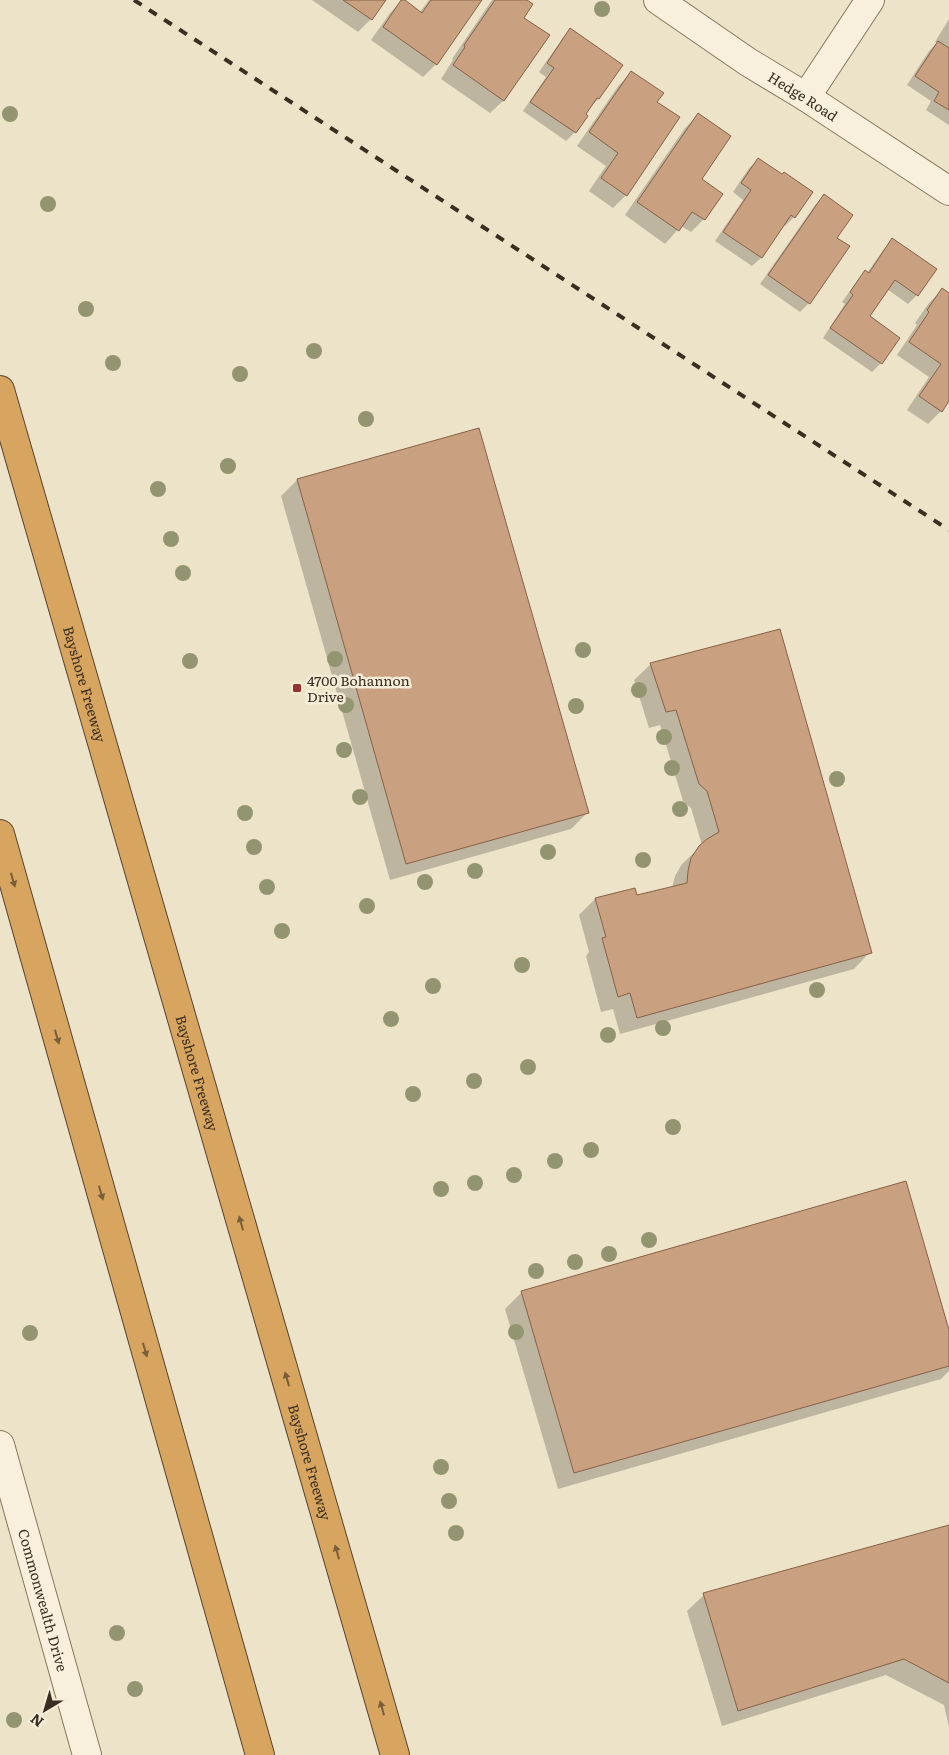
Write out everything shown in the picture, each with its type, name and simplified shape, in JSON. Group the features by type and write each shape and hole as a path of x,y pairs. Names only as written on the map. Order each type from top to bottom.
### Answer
{"highway":[{"name":"Bayshore Freeway","path":"0,390 396,1755"},
{"path":"0,834 260,1755"}],"street":[{"name":"Hedge Road","path":"658,0 748,62 806,97 949,191"},
{"path":"806,97 870,0"},
{"name":"Commonwealth Drive","path":"0,1445 87,1755"}],"building":[{"path":"343,0 386,0 372,20"},
{"path":"401,0 405,0 422,13 431,0 482,0 437,65 383,27"},
{"path":"495,0 527,0 533,4 524,18 550,35 504,101 453,65 465,47 464,45"},
{"path":"570,28 623,65 599,99 597,98 586,114 588,116 576,133 530,102 554,68 547,63"},
{"path":"938,41 949,48 949,110 934,101 939,92 915,76"},
{"path":"631,71 664,93 657,102 680,117 627,196 601,178 618,153 589,132"},
{"path":"698,113 731,136 702,179 723,194 705,220 692,212 679,231 637,202"},
{"path":"758,158 782,174 784,172 813,192 795,218 791,215 762,258 723,232 751,190 741,183"},
{"path":"824,194 853,215 837,238 850,246 810,304 768,275"},
{"path":"892,238 937,269 918,296 895,280 870,316 900,338 882,364 830,328 853,295 850,292 865,270 869,273"},
{"path":"942,288 949,293 949,401 942,412 919,396 941,364 909,342"},
{"path":"479,428 589,813 406,864 297,479"},
{"path":"780,629 872,953 637,1018 630,993 618,997 602,938 606,937 595,898 635,888 637,895 687,883 691,858 699,846 719,832 707,791 699,784 676,710 666,712 650,663"},
{"path":"906,1181 949,1330 949,1366 574,1473 521,1291"},
{"path":"949,1525 949,1683 904,1659 738,1711 703,1593"}],"railway":[{"path":"134,0 949,530"}],"place":[{"name":"4700 Bohannon Drive","path":"297,688"}]}
